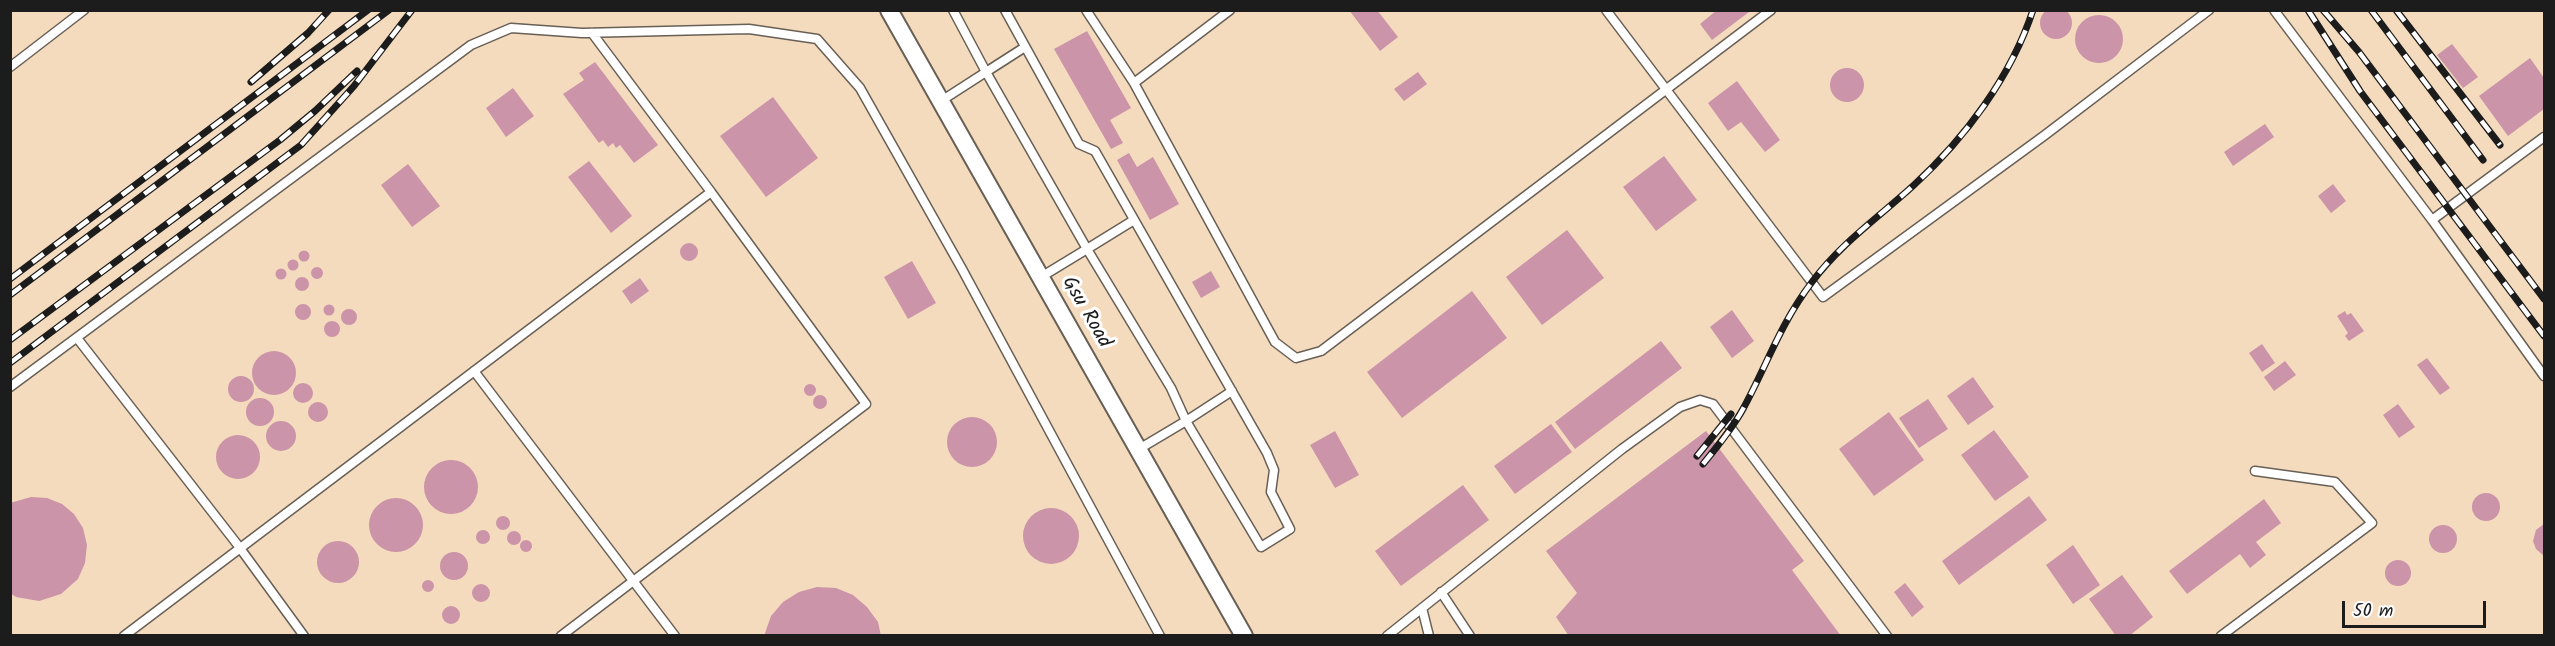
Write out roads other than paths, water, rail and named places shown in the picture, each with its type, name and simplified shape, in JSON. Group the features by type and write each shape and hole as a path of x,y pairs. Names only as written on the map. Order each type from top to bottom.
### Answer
{"street":[{"name":"Gsu Road","path":"889,10 1244,636"}],"lane":[{"path":"10,67 84,10"},
{"path":"953,10 1087,249 1171,388 1186,421 1261,547 1290,529 1271,492 1274,470 1267,453 1095,152 1078,144 1005,10"},
{"path":"1086,10 1134,83 1275,342 1296,358 1321,351 1771,10"},
{"path":"1134,83 1230,10"},
{"path":"1606,10 1823,297 2045,135 2210,10"},
{"path":"2274,10 2432,220 2544,376"},
{"path":"10,387 471,45 511,28 592,33 750,29 817,39 860,88 962,269 1160,636"},
{"path":"561,636 866,404 592,33"},
{"path":"941,101 1025,47"},
{"path":"2432,220 2544,137"},
{"path":"124,636 711,192"},
{"path":"1041,277 1134,220"},
{"path":"77,338 240,548 304,636"},
{"path":"474,371 675,636"},
{"path":"1138,449 1232,391"},
{"path":"1387,636 1622,449 1680,407 1700,400 1713,404 1887,636"},
{"path":"2221,636 2372,523 2335,482 2255,471"},
{"path":"1441,592 1470,636"},
{"path":"1422,608 1429,636"}],"railway":[{"path":"251,82 308,33 329,10"},
{"path":"10,279 368,10"},
{"path":"10,295 389,10"},
{"path":"10,363 301,145 354,86 412,10"},
{"path":"1703,464 1739,416 1782,329 1812,282 1835,255 1933,167 1968,127 2012,59 2033,10"},
{"path":"2308,10 2360,91 2544,336"},
{"path":"2323,10 2359,52 2544,299"},
{"path":"2371,10 2483,160"},
{"path":"2396,10 2500,145"},
{"path":"10,340 280,140 357,71"},
{"path":"1697,456 1731,414"}]}
